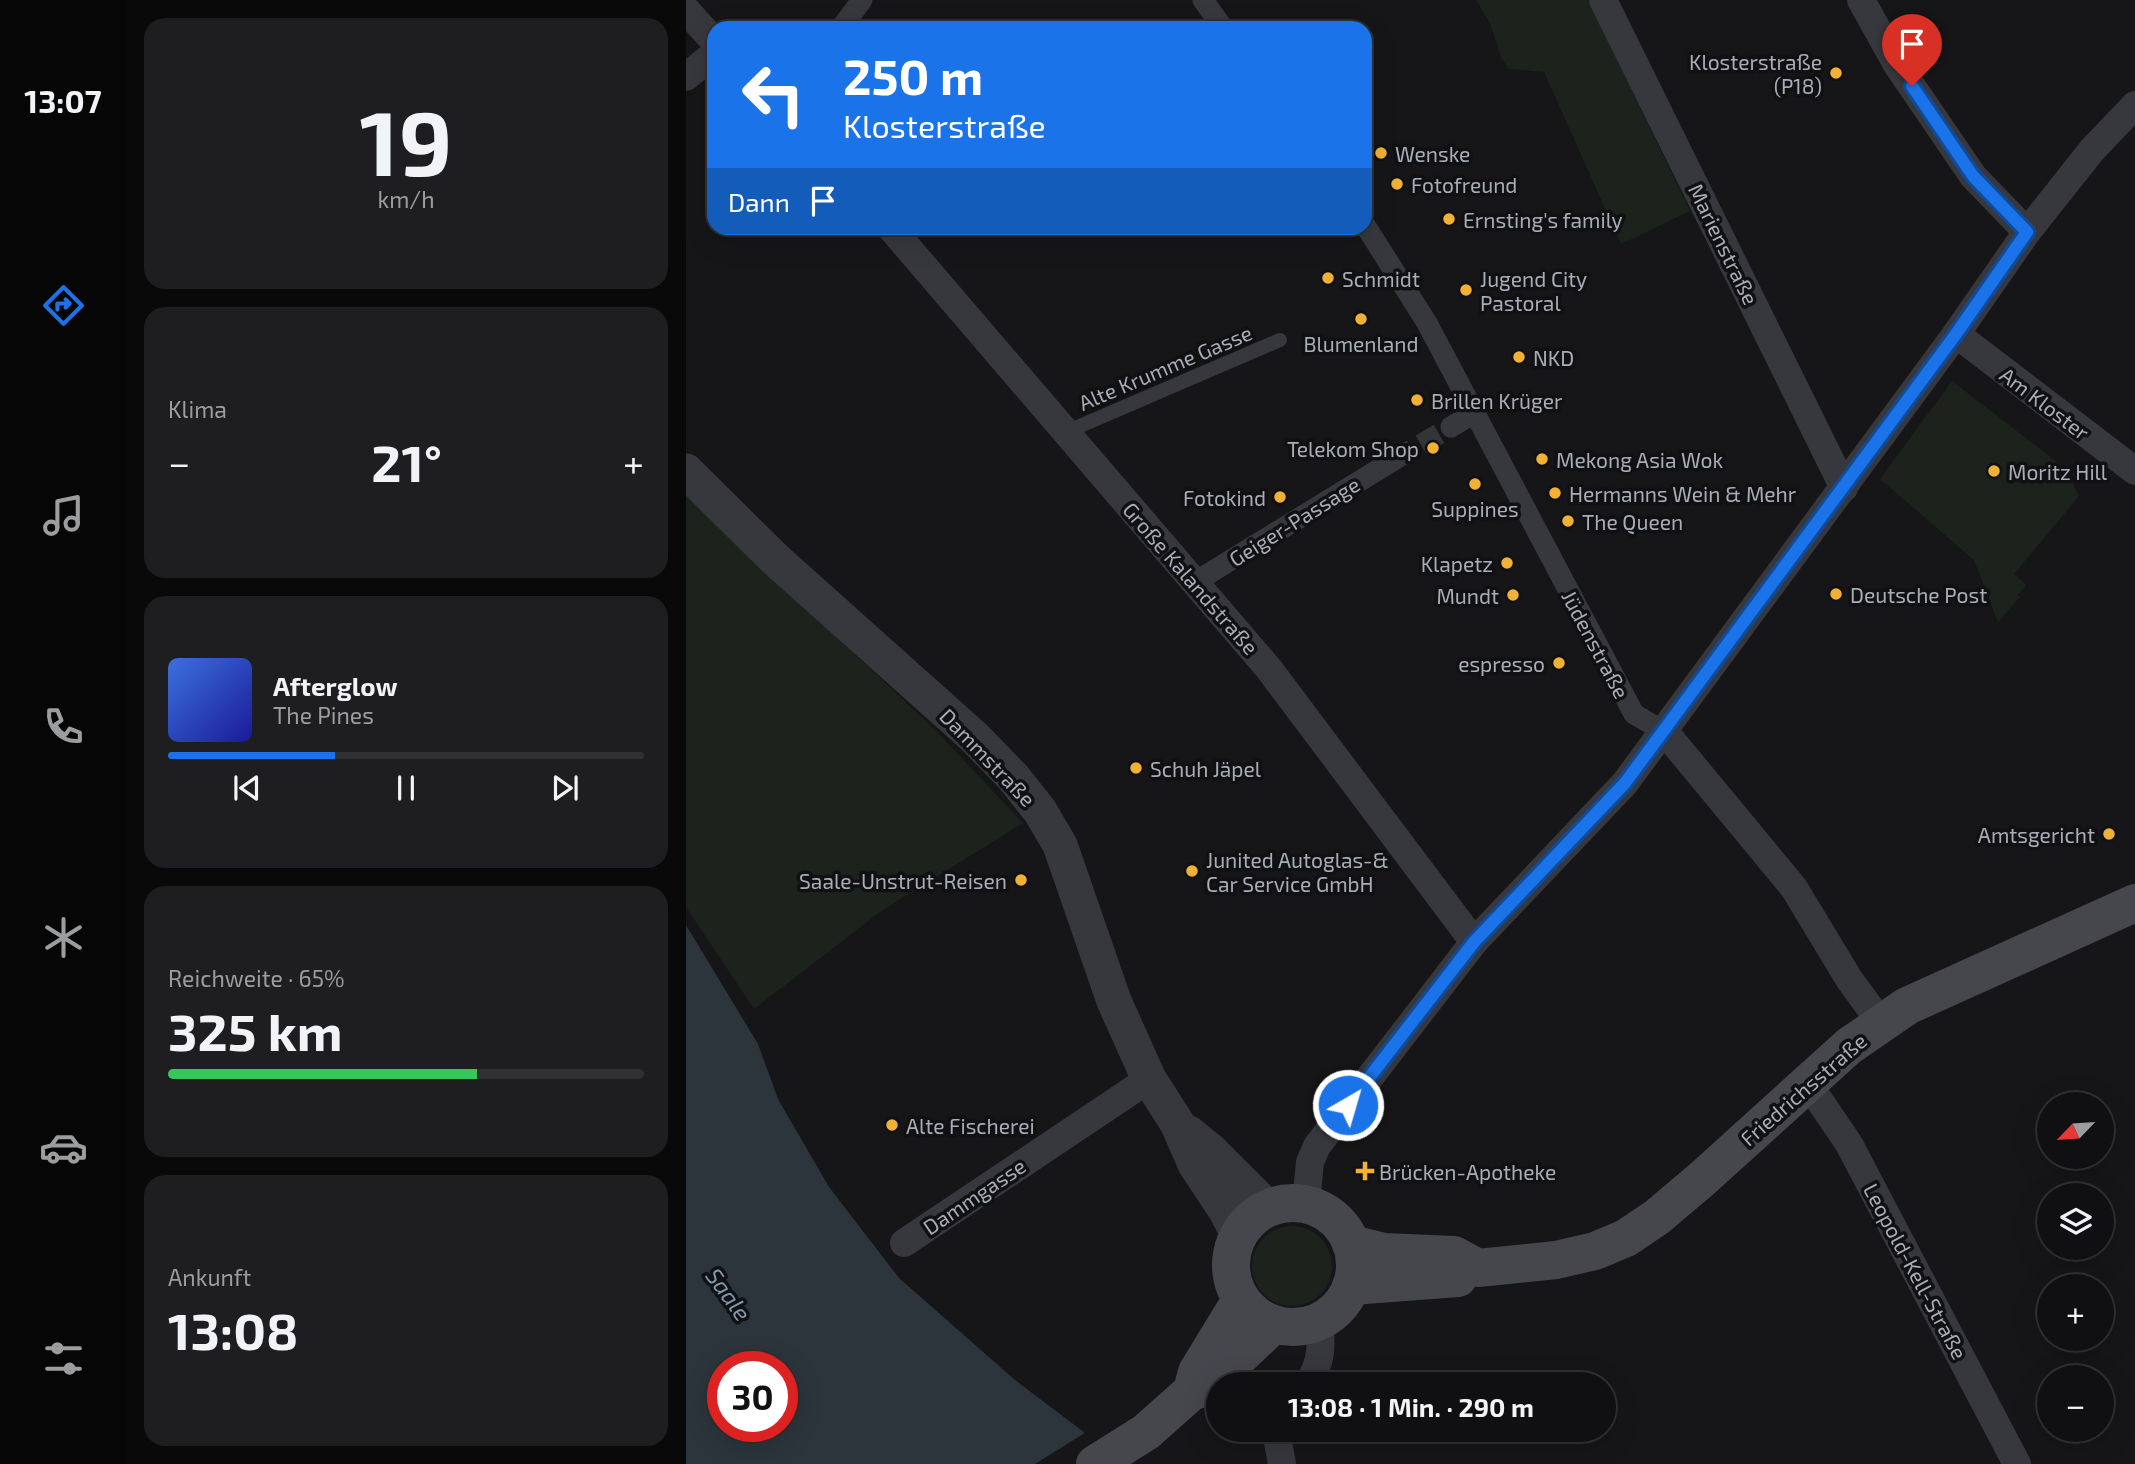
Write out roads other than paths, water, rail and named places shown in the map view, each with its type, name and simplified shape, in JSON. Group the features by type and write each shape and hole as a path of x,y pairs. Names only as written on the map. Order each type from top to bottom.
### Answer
{"main road":[{"name":"Friedrichsstraße","path":"1351,1286 1467,1277 1478,1268 1556,1260 1595,1251 1626,1238 1657,1217 1807,1082 1881,1023 1908,1006 2135,903"},
{"path":"1285,1203 1306,1204 1334,1218 1351,1244 1355,1261 1351,1286 1339,1307 1319,1321 1292,1327 1274,1324 1255,1315 1241,1300 1230,1268 1233,1245 1254,1216 1268,1208 1285,1203"},
{"name":"Friedrichsstraße","path":"1351,1244 1384,1252 1454,1255 1478,1268"},
{"path":"1191,1392 1197,1372 1241,1300"},
{"path":"1095,1464 1146,1432 1191,1392 1214,1384 1274,1324"}],"street":[{"path":"846,21 862,0"},
{"path":"1203,0 1218,21"},
{"name":"Marienstraße","path":"1603,0 1844,488"},
{"path":"1861,0 1896,63 1973,176 2027,232"},
{"path":"686,10 707,33"},
{"path":"686,77 707,60"},
{"path":"1306,1204 1310,1162 1317,1146 1474,942 1625,783 1844,488 2027,232 2092,150 2135,105"},
{"name":"Große Kalandstraße","path":"897,235 1269,669 1474,942"},
{"name":"Jüdenstraße","path":"1371,235 1427,323 1634,713 1665,732 1794,888 1849,979 1881,1023"},
{"name":"Am Kloster","path":"1956,334 2135,471"},
{"path":"1451,427 1474,413"},
{"name":"Geiger-Passage","path":"1195,582 1394,460"},
{"name":"Dammstraße","path":"686,471 775,559 974,737 1013,777 1040,811 1060,845 1114,1001 1149,1079 1177,1123 1195,1164 1226,1211 1238,1235"},
{"name":"Dammgasse","path":"904,1243 1149,1079"},
{"name":"Leopold-Kell-Straße","path":"1807,1082 1849,1144 2017,1464"},
{"name":"Dammstraße","path":"1177,1123 1212,1151 1268,1208"},
{"path":"1315,1372 1322,1350 1319,1321"},
{"path":"1277,1442 1282,1464"}],"lane":[{"name":"Alte Krumme Gasse","path":"1066,432 1280,340"}],"water":[{"name":"Saale","path":"686,925 758,1044 778,1099 829,1187 899,1278 1015,1380 1126,1464 686,1464"}],"tunnel":[{"path":"1394,460 1451,427"}],"place":[{"name":"Klosterstraße (P18)","path":"1836,73"},
{"name":"Wenske","path":"1381,153"},
{"name":"Fotofreund","path":"1397,184"},
{"name":"Ernsting's family","path":"1449,219"},
{"name":"Schmidt","path":"1328,278"},
{"name":"Jugend City Pastoral","path":"1466,290"},
{"name":"Blumenland","path":"1361,319"},
{"name":"NKD","path":"1519,357"},
{"name":"Brillen Krüger","path":"1417,400"},
{"name":"Telekom Shop","path":"1433,448"},
{"name":"Mekong Asia Wok","path":"1542,459"},
{"name":"Moritz Hill","path":"1994,471"},
{"name":"Suppines","path":"1475,484"},
{"name":"Hermanns Wein & Mehr","path":"1555,493"},
{"name":"Fotokind","path":"1280,497"},
{"name":"The Queen","path":"1568,521"},
{"name":"Klapetz","path":"1507,563"},
{"name":"Deutsche Post","path":"1836,594"},
{"name":"Mundt","path":"1513,595"},
{"name":"espresso","path":"1559,663"},
{"name":"Schuh Jäpel","path":"1136,768"},
{"name":"Amtsgericht","path":"2109,834"},
{"name":"Junited Autoglas-& Car Service GmbH","path":"1192,871"},
{"name":"Saale-Unstrut-Reisen","path":"1021,880"},
{"name":"Alte Fischerei","path":"892,1125"},
{"name":"Brücken-Apotheke","path":"1365,1171"}]}
